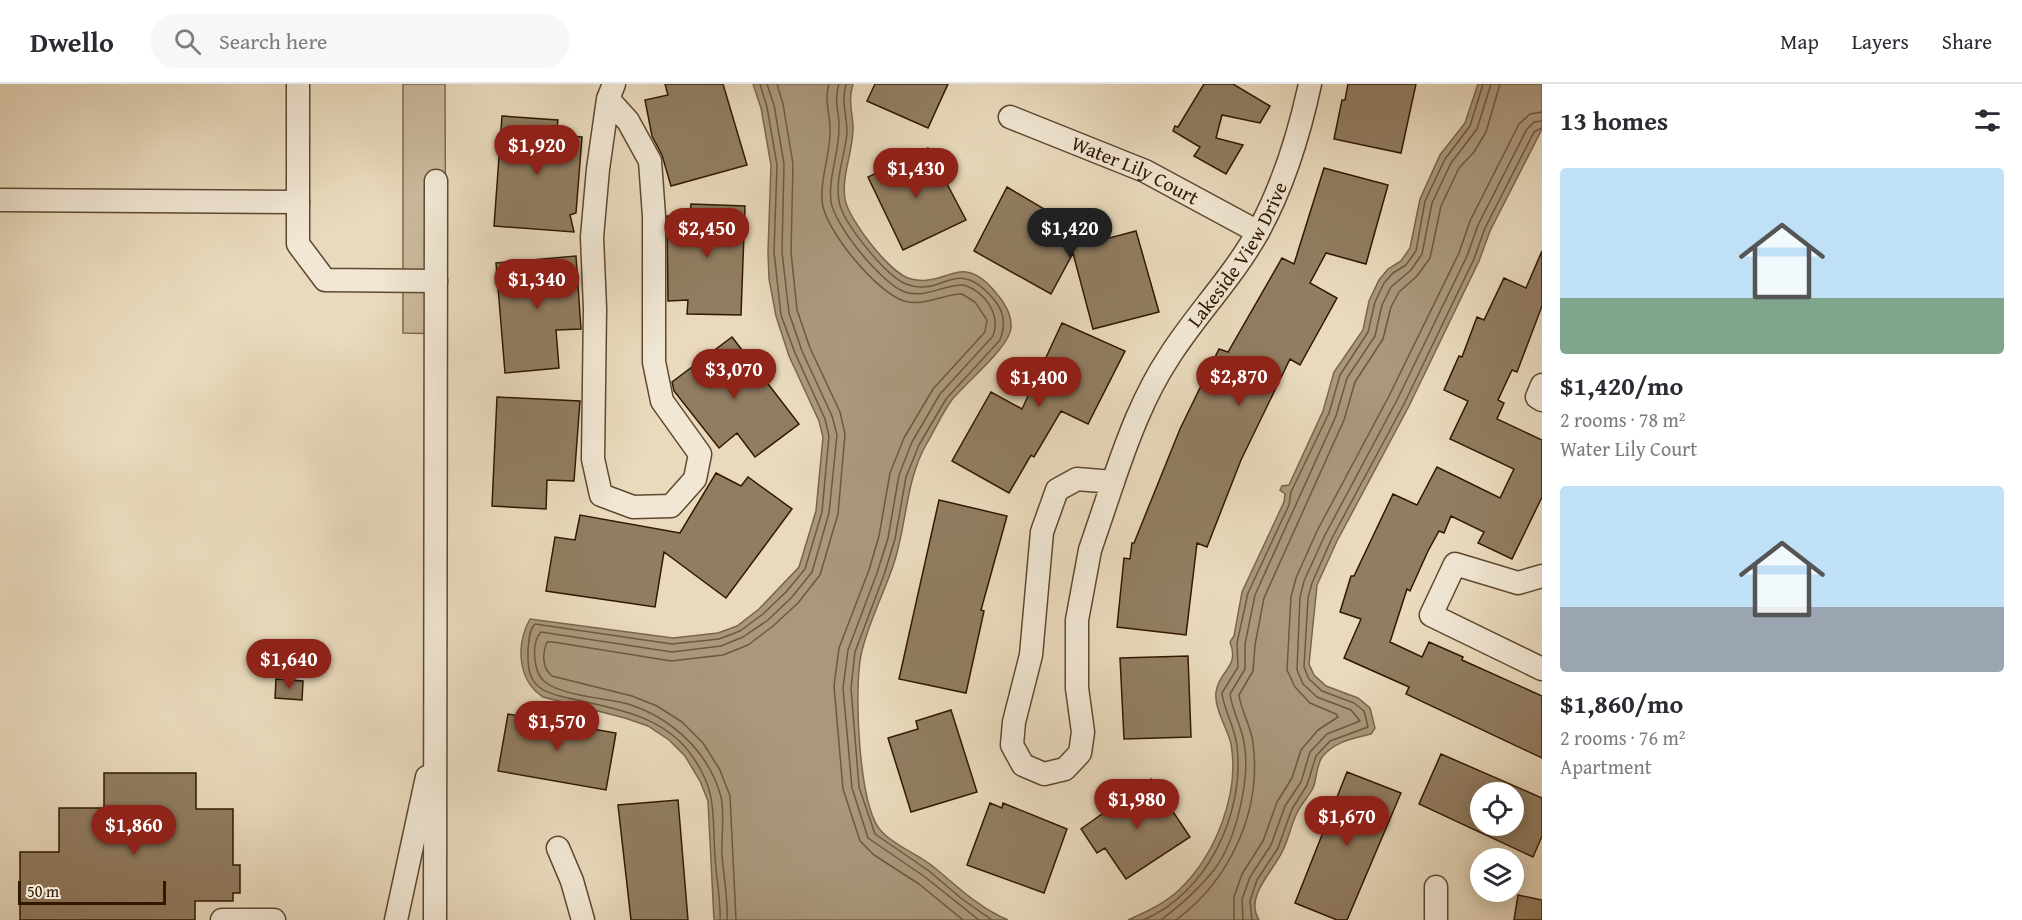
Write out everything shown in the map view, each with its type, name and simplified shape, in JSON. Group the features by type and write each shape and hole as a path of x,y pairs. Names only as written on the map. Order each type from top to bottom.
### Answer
{"street":[{"path":"298,84 298,244 325,280 436,281"},
{"name":"Lakeside View Drive","path":"1113,482 1077,479 1056,490 1041,532 1031,655 1014,722 1012,745 1023,765 1044,774 1065,769 1080,753 1083,732 1077,688 1077,620 1090,549 1113,482 1145,400 1167,358 1235,268 1258,232 1288,166 1310,84"},
{"path":"611,91 650,161 654,216 654,362 662,401 700,454 695,479 672,506 633,507 601,495 593,459 595,325 592,237 598,169 611,91"},
{"name":"Water Lily Court","path":"1010,117 1145,171 1258,232"},
{"path":"435,920 436,182"},
{"path":"0,200 298,202"},
{"path":"1542,385 1536,397 1542,400"},
{"path":"1542,576 1518,583 1455,564 1431,615 1542,669"},
{"path":"396,920 436,734"},
{"path":"558,848 572,881 584,920"},
{"path":"1436,887 1436,920"},
{"path":"222,920 274,920"}],"shaded area":[{"path":"403,84 445,84 446,334 403,333"}],"water":[{"path":"753,84 853,84 851,100 853,135 844,190 848,208 862,232 893,268 911,279 935,279 964,272 974,274 997,294 1009,314 1011,328 1003,345 951,401 920,457 911,486 895,560 864,643 858,693 863,774 874,819 882,832 929,863 978,903 1008,920 714,920 708,801 700,781 685,756 669,740 648,726 543,697 534,690 524,671 522,639 530,619 673,638 718,633 737,626 759,609 799,567 816,511 823,437 819,421 789,356 776,316 769,279 768,252 771,165 761,108"},
{"path":"1478,84 1542,84 1542,129 1490,231 1479,261 1409,406 1337,541 1317,585 1309,664 1314,675 1326,686 1358,698 1370,708 1375,728 1371,734 1332,747 1322,757 1313,788 1298,811 1283,850 1258,893 1255,911 1259,920 1128,920 1161,904 1179,890 1204,860 1222,823 1232,783 1233,763 1231,744 1219,711 1216,692 1231,663 1230,642 1234,636 1242,592 1284,502 1285,494 1280,490 1282,486 1289,485 1323,411 1334,372 1363,330 1369,301 1379,280 1388,269 1401,261 1410,248 1420,199 1440,155 1465,123"}],"building":[{"path":"665,84 723,84 747,165 671,186 662,155 652,136 645,100 668,95"},
{"path":"875,84 948,84 928,128 867,101"},
{"path":"1204,84 1233,84 1270,106 1260,123 1222,115 1216,138 1243,145 1226,174 1194,156 1200,147 1173,131 1175,126 1178,127"},
{"path":"1348,84 1416,84 1401,153 1334,139 1342,100 1345,100"},
{"path":"502,116 558,120 556,135 582,137 576,213 570,215 574,232 494,226"},
{"path":"928,148 966,220 903,250 868,177"},
{"path":"1324,168 1388,185 1366,264 1326,253 1310,283 1337,298 1300,365 1290,359 1241,460 1207,547 1197,543 1186,635 1117,627 1124,558 1130,559 1132,543 1134,543 1180,429 1219,349 1228,352 1282,258 1294,264"},
{"path":"1007,187 1098,241 1136,231 1159,312 1093,329 1073,253 1051,294 974,251"},
{"path":"691,204 745,206 741,315 687,314 688,300 668,301 667,216 690,216"},
{"path":"1542,251 1542,306 1517,372 1512,370 1498,400 1504,403 1497,419 1542,440 1542,497 1512,559 1478,543 1484,532 1451,516 1444,533 1439,531 1428,551 1410,591 1407,589 1390,642 1422,657 1429,642 1463,657 1462,660 1542,696 1542,758 1406,694 1409,687 1344,658 1361,619 1340,612 1351,576 1354,576 1393,494 1417,505 1437,467 1500,498 1514,469 1450,439 1468,401 1444,390 1459,356 1462,357 1477,317 1484,320 1504,278 1526,288"},
{"path":"576,256 581,329 556,330 559,368 505,373 496,263"},
{"path":"1062,323 1125,351 1088,424 1061,411 1034,457 1031,455 1009,493 952,461 991,392 1022,409"},
{"path":"732,337 799,424 755,457 737,433 719,448 674,391 672,382"},
{"path":"497,397 580,401 574,481 547,480 546,509 492,506"},
{"path":"716,473 741,486 748,477 792,509 726,598 664,552 655,607 546,591 555,537 575,540 580,515 680,533"},
{"path":"939,500 1007,516 981,610 984,611 966,693 899,679"},
{"path":"1188,656 1191,737 1124,739 1120,658"},
{"path":"276,679 303,681 302,700 275,698"},
{"path":"951,710 977,792 911,812 888,738 918,729 916,721"},
{"path":"508,714 616,733 606,790 498,771"},
{"path":"1441,754 1505,782 1470,782 1470,828 1419,804"},
{"path":"1347,772 1401,793 1347,920 1337,920 1295,903"},
{"path":"104,773 196,773 196,809 233,809 233,865 240,865 240,893 233,893 233,901 195,901 195,920 20,920 20,852 59,852 59,808 104,808"},
{"path":"1151,779 1190,837 1126,879 1105,848 1097,853 1081,829"},
{"path":"1524,790 1542,798 1542,836 1533,857 1524,853 1524,848 1514,848 1488,836 1524,836"},
{"path":"678,800 688,920 631,920 618,805"},
{"path":"990,803 1002,808 1003,803 1067,829 1044,893 967,865"},
{"path":"1524,896 1542,900 1542,920 1514,920 1517,902 1524,902"}]}
